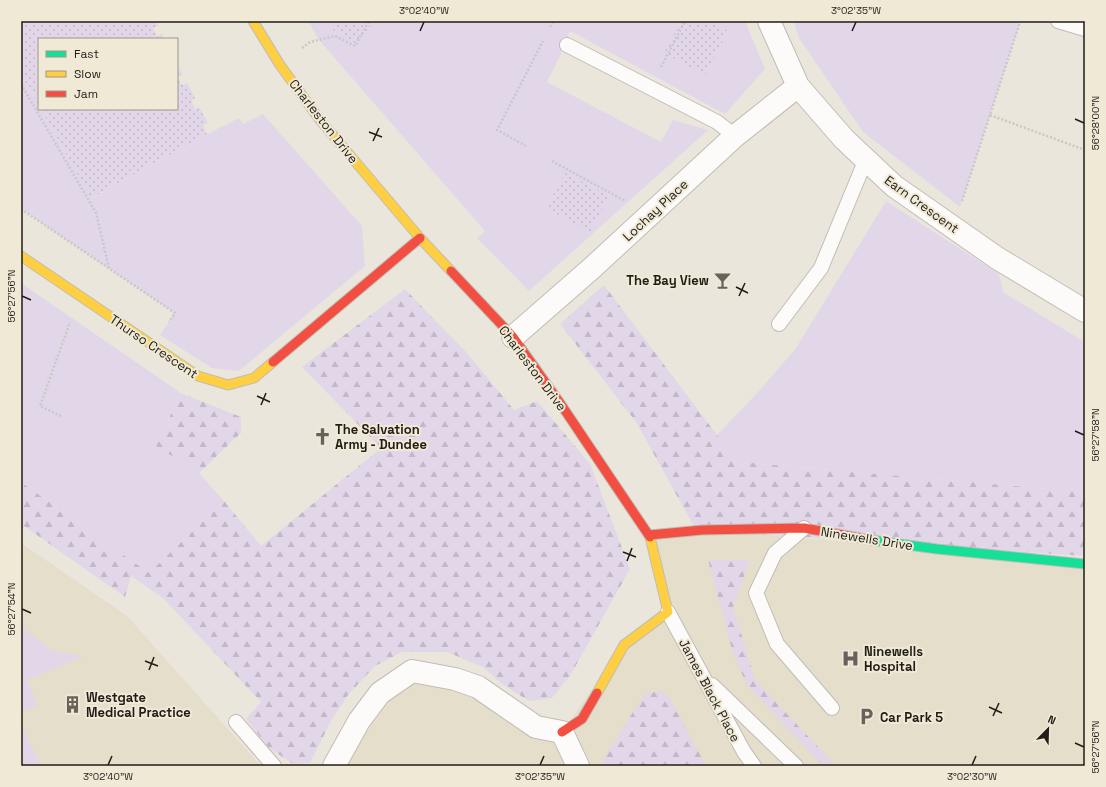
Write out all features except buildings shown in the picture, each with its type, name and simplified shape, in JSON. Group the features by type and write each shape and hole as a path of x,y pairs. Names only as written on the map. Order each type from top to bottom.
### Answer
{"street":[{"name":"Charleston Drive","path":"253,21 280,65 320,120 420,238 513,337 648,535 668,612"},
{"name":"Earn Crescent","path":"769,21 798,86 844,139 894,186 997,258 1085,311"},
{"name":"Lochay Place","path":"513,337 592,268 735,136 798,86"},
{"name":"Thurso Crescent","path":"21,256 198,376 228,386 254,378 420,238"},
{"name":"Ninewells Drive","path":"648,535 702,530 804,528 937,549 1085,564"},
{"path":"334,766 359,721 380,693 412,671 455,679 478,687 536,727 562,732 582,719 624,645 668,612"},
{"path":"562,732 578,766"}],"lane":[{"path":"1058,21 1085,29"},
{"path":"567,46 717,122 735,136"},
{"path":"779,324 821,268 866,159"},
{"path":"804,528 775,553 756,593 777,644 832,708"},
{"name":"James Black Place","path":"668,612 744,752 754,766"},
{"path":"704,678 796,766"},
{"path":"236,722 274,766"}],"path":[{"path":"280,65 310,42 335,36 355,46 369,21"},
{"path":"550,28 553,21"},
{"path":"649,88 685,21"},
{"path":"954,227 1020,22"},
{"path":"526,146 497,130 546,35"},
{"path":"21,84 96,214 109,268"},
{"path":"990,115 1085,150"},
{"path":"552,161 627,202 641,222"},
{"path":"21,209 175,313 153,346"},
{"path":"61,416 40,406 81,296"}],"shaded area":[{"name":"Ninewells Hospital","path":"702,530 1085,561 1085,766 346,766 365,734 412,671 562,732 624,645 668,612 649,535"},
{"path":"21,543 127,616 261,766 21,766"}],"green space":[{"path":"21,21 155,21 158,26 153,28 157,36 162,34 164,38 38,38 38,104 21,74"},
{"path":"308,21 745,21 765,69 725,114 570,31 547,82 661,142 673,120 708,130 529,291 477,238 485,231 319,40"},
{"path":"332,21 373,21 359,45 333,30 337,24"},
{"path":"681,21 711,21 728,31 705,75 664,53"},
{"path":"793,21 1020,22 960,207 863,132 799,38"},
{"path":"178,66 183,75 178,77"},
{"path":"21,74 38,104 38,110 42,110 92,198 207,134 239,118 243,124 263,114 362,226 365,266 239,371 212,368 160,335 175,313 21,209"},
{"path":"178,77 182,85 187,83 195,98 191,101 195,109 199,107 208,123 203,125 207,134 91,198 42,110 178,110"},
{"path":"565,173 609,196 590,232 546,208"},
{"path":"886,201 999,274 1003,292 1085,342 1085,492 740,462 717,435 759,391 796,348"},
{"path":"21,283 181,393 156,446 199,473 224,501 149,573 21,482"},
{"path":"604,285 717,435 740,462 1085,492 1085,556 696,530 636,422 560,324"},
{"path":"405,289 467,353 514,410 537,401 590,464 630,569 571,674 552,698 529,701 502,684 483,667 447,652 402,652 375,666 348,695 331,721 310,763 293,764 269,748 246,719 261,702 163,598 131,576 125,597 24,526 21,530 21,482 149,573 224,501 261,546 381,448 302,367"},
{"path":"181,393 241,417 241,433 199,473 156,446"},
{"path":"708,560 750,560 733,607 755,680 836,766 823,766 747,685 733,653"},
{"path":"21,627 53,651 84,656 27,680 37,705 21,713"},
{"path":"662,691 669,697 706,766 604,766 603,760 643,696 649,693"},
{"path":"21,724 41,766 21,766"}],"traffic: fast":[{"path":"871,540 937,549 1085,564"}],"traffic: slow":[{"path":"253,21 280,65 320,120 420,238 451,271"},
{"path":"21,256 198,376 228,385 254,378 273,362"},
{"path":"597,693 624,645 668,612 650,537"}],"traffic: jam":[{"path":"273,362 420,238"},
{"path":"451,271 513,337 560,403 650,537"},
{"path":"649,535 702,530 804,528 871,540"},
{"path":"562,732 582,719 597,693"}],"place":[{"name":"The Bay View","path":"722,280"},
{"name":"The Salvation Army - Dundee","path":"322,436"},
{"name":"Ninewells Hospital","path":"851,658"},
{"name":"Westgate Medical Practice","path":"73,704"},
{"name":"Car Park 5","path":"867,717"}]}
